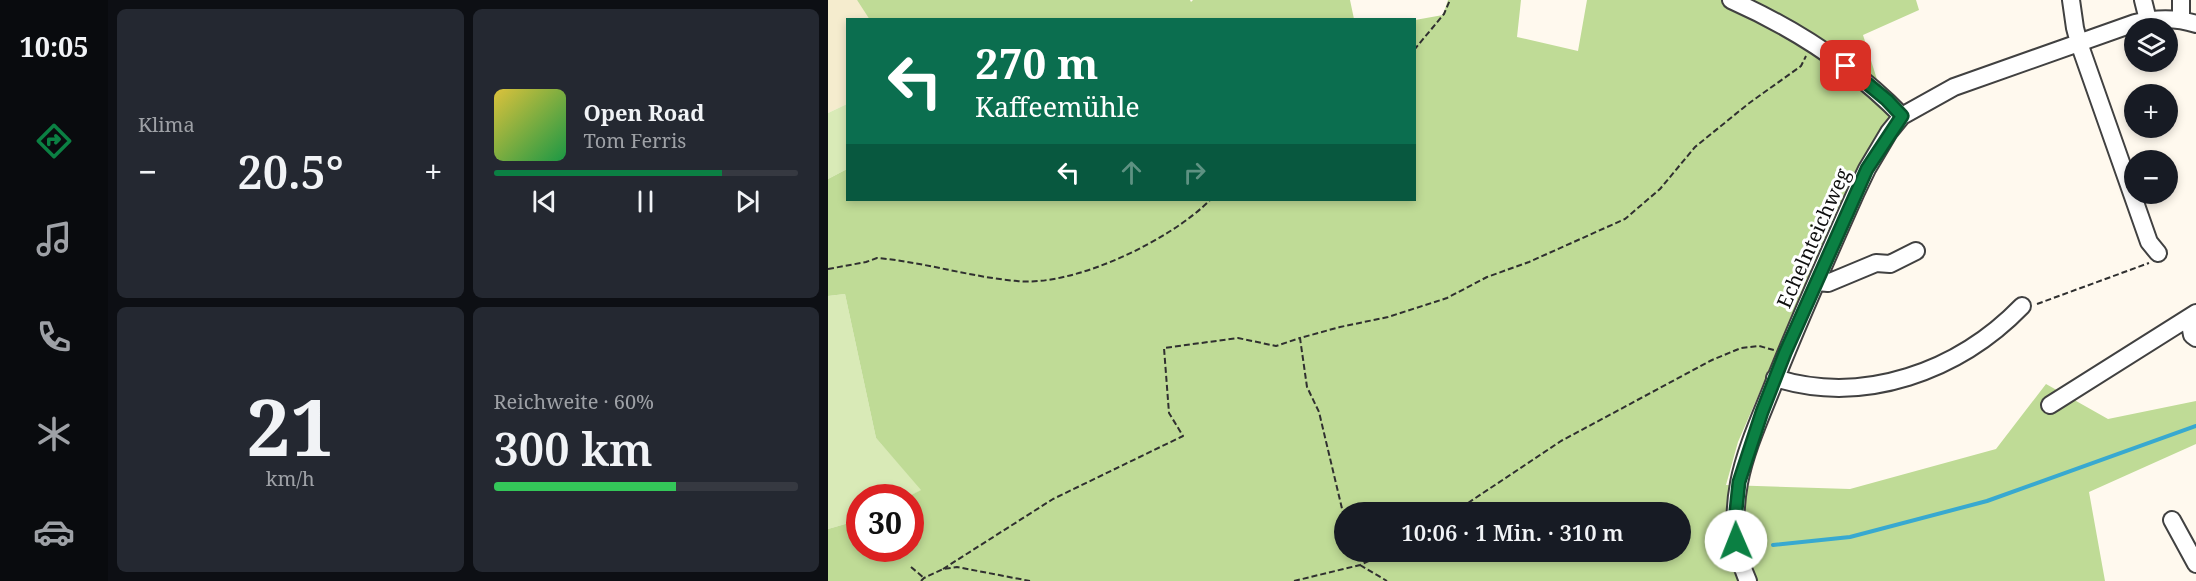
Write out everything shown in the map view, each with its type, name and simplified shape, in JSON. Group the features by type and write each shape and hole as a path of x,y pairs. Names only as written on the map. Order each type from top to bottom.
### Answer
{"street":[{"path":"1731,0 1760,13 1813,43 1846,66 1887,100 1902,116"},
{"path":"2071,0 2079,43 2149,242 2158,253"},
{"path":"2143,0 2148,18"},
{"path":"2181,0 2188,21"},
{"name":"Echelnteichweg","path":"1748,581 1742,569 1736,541 1739,482 1775,378 1816,282 1867,169 1902,116 1954,87 2124,28"},
{"path":"1816,282 1828,282 1876,263 1890,264 1916,251"},
{"path":"1775,378 1795,385 1835,388 1865,386 1903,379 1956,358 1975,347 2001,328 2022,306"},
{"path":"2193,315 2192,335 2196,338"},
{"path":"2050,405 2193,315"},
{"path":"2172,520 2196,564"}],"path":[{"path":"1416,48 1444,14 1450,0"},
{"path":"911,567 923,579 943,569 1053,499 1183,436 1169,413 1164,348 1238,338 1276,346 1340,327 1388,317 1447,298 1487,277 1529,262 1625,219 1660,189 1695,147 1800,66 1813,43"},
{"path":"828,269 877,258 1018,282 1050,280 1074,275 1108,263 1170,231 1209,201"},
{"path":"2022,306 2042,303 2152,262 2158,253"},
{"path":"1300,338 1307,387 1319,412 1340,502"},
{"path":"1470,502 1561,441 1712,360 1741,348 1760,346 1785,353"},
{"path":"1294,581 1366,562"},
{"path":"1360,565 1387,581"},
{"path":"943,569 957,567 1030,581"}],"shaded area":[{"path":"828,0 857,0 869,18 846,18 846,104 828,113"}],"green space":[{"path":"857,0 1190,0 1191,2 1193,0 1350,0 1354,18 869,18"},
{"path":"1448,0 1521,0 1517,37 1578,51 1587,0 1916,0 1919,10 1863,35 1885,105 1892,115 1856,170 1738,442 1726,485 1850,489 1996,449 2046,384 2108,419 2196,401 2196,444 2089,492 2105,581 828,581 828,529 846,524 846,562 924,562 924,484 916,484 876,438 845,294 828,296 828,179 846,170 846,201 1416,201 1416,20 1443,15"},
{"path":"846,104 846,170 828,179 828,113"},
{"path":"845,294 876,438 917,484 846,484 846,524 828,529 828,296"}],"waterway":[{"path":"1773,545 1850,537 1987,501 2196,426"}],"route":[{"path":"1736,541 1739,482 1762,412 1785,353 1867,169 1889,132 1902,116 1887,100 1846,66"}]}
